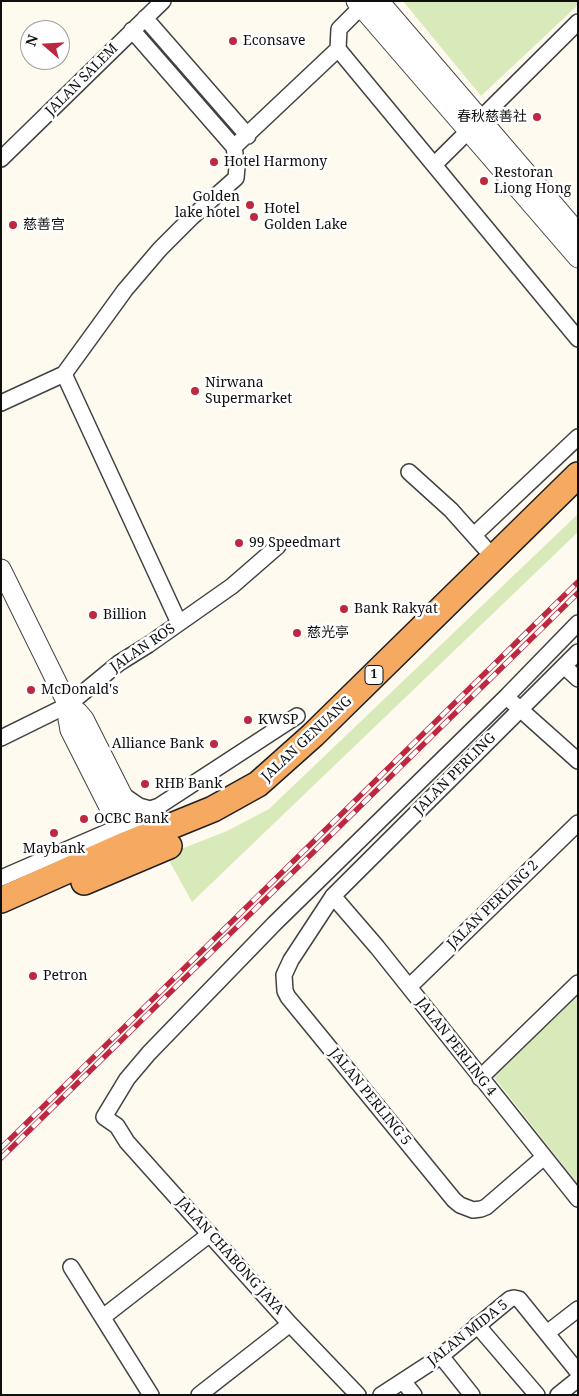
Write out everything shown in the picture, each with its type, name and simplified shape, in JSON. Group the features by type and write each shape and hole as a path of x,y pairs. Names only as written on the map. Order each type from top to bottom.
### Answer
{"highway":[{"name":"JALAN GENUANG","path":"1,900 135,844 219,806 258,784 313,736 578,475"},
{"name":"JALAN GENUANG","path":"1,918 135,844 227,821 244,812 283,784 578,499"}],"street":[{"name":"JALAN SALEM","path":"1,159 163,1"},
{"path":"379,1 576,252"},
{"path":"578,232 361,3 339,29 338,49 578,339"},
{"path":"145,18 248,136"},
{"path":"434,165 578,22"},
{"path":"1,403 64,374 124,290 192,217 236,178 238,168 234,147 132,30"},
{"path":"234,147 248,136 338,49"},
{"path":"64,374 179,623"},
{"path":"474,536 578,437"},
{"path":"409,472 450,510 493,557"},
{"path":"525,487 542,510"},
{"name":"JALAN ROS","path":"1,738 68,705 119,663 232,586 278,546"},
{"path":"1,569 68,705 70,730 135,844"},
{"path":"578,623 506,697 578,761"},
{"name":"JALAN PERLING","path":"333,896 578,652"},
{"path":"564,666 578,679"},
{"name":"JALAN CHABONG JAYA","path":"358,1395 290,1324 128,1142 117,1126 104,1117 127,1079 149,1053 275,923 506,697"},
{"path":"68,705 84,719 121,794 135,844"},
{"path":"121,794 139,806 150,809 159,806 297,716"},
{"name":"JALAN PERLING 2","path":"409,988 578,823"},
{"path":"1,878 135,844"},
{"name":"JALAN PERLING 4","path":"333,896 377,947 578,1199"},
{"name":"JALAN PERLING 5","path":"333,896 291,960 284,975 285,991 288,997 460,1205 473,1210 486,1207 544,1157"},
{"path":"480,1078 578,984"},
{"path":"103,1316 210,1234"},
{"path":"71,1267 151,1395"},
{"name":"JALAN MIDA 5","path":"381,1395 440,1356 510,1299 519,1299 547,1333"},
{"path":"578,1309 547,1333 578,1372"},
{"path":"199,1395 290,1324"},
{"path":"477,1326 537,1395"},
{"path":"440,1356 472,1395"},
{"path":"558,1395 578,1379"},
{"path":"403,1381 414,1395"}],"green space":[{"path":"403,1 578,1 578,5 481,96"},
{"path":"578,514 578,532 192,902 166,855 227,831 269,809"},
{"path":"573,995 578,995 578,1184 493,1076"}],"railway":[{"path":"1,1148 578,582"},
{"path":"1,1158 578,593"}],"place":[{"name":"Econsave","path":"233,41"},
{"name":"春秋慈善社","path":"537,117"},
{"name":"Hotel Harmony","path":"214,162"},
{"name":"Restoran Liong Hong","path":"484,181"},
{"name":"Golden lake hotel","path":"250,205"},
{"name":"Hotel Golden Lake","path":"254,217"},
{"name":"慈善宫","path":"13,225"},
{"name":"Nirwana Supermarket","path":"195,391"},
{"name":"99 Speedmart","path":"239,543"},
{"name":"Bank Rakyat","path":"344,609"},
{"name":"Billion","path":"93,615"},
{"name":"慈光亭","path":"297,633"},
{"name":"McDonald's","path":"31,690"},
{"name":"KWSP","path":"248,720"},
{"name":"Alliance Bank","path":"214,744"},
{"name":"RHB Bank","path":"145,784"},
{"name":"OCBC Bank","path":"84,819"},
{"name":"Maybank","path":"54,833"},
{"name":"Petron","path":"33,976"}]}
